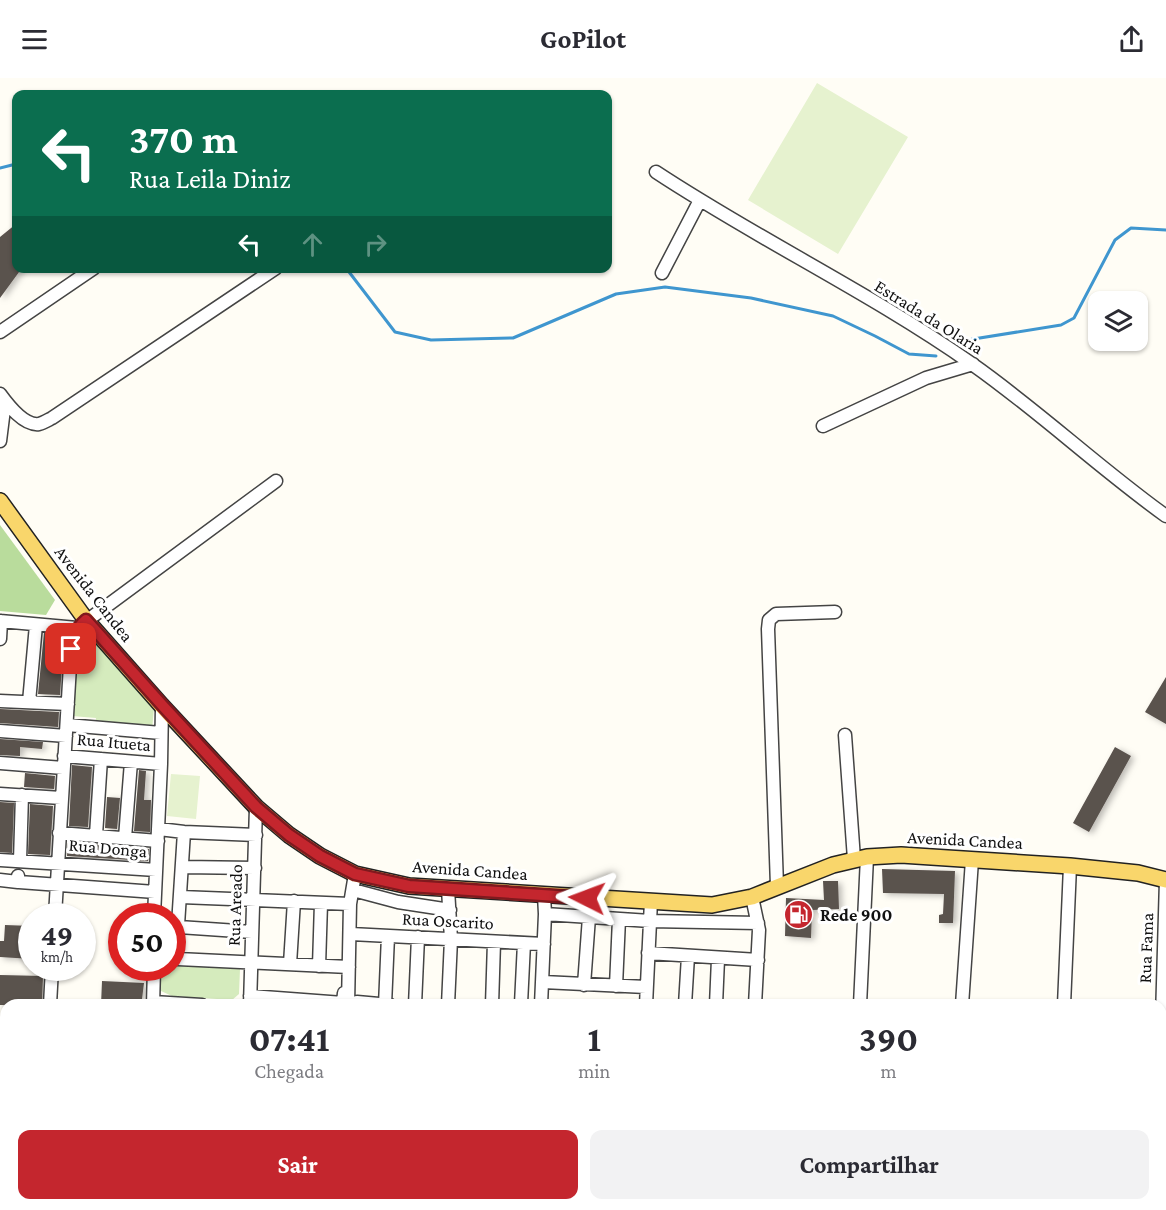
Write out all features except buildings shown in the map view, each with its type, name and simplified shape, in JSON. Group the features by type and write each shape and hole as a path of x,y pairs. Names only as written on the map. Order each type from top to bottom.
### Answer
{"main road":[{"name":"Avenida Candea","path":"0,501 81,624 162,705 256,807 307,849 355,874 409,886 712,905 752,897 777,886 861,858 901,855 1070,866 1138,873 1166,880"}],"street":[{"name":"Estrada da Olaria","path":"656,172 700,201 841,282 973,364 1133,493 1166,516"},
{"path":"662,273 700,201"},
{"path":"0,332 87,273"},
{"path":"2,398 29,423 36,424 52,418 269,273"},
{"path":"823,426 926,378 973,364"},
{"path":"0,441 2,398"},
{"path":"56,903 72,638 81,624 276,481"},
{"path":"777,886 769,620 776,614 835,612"},
{"path":"0,639 1,621 36,625 81,624"},
{"path":"30,702 36,625"},
{"path":"0,701 68,704"},
{"path":"155,903 162,764 162,705"},
{"path":"0,731 66,730 161,733"},
{"path":"845,735 861,858 860,999"},
{"path":"96,835 101,759"},
{"name":"Rua Itueta","path":"0,763 101,759 162,764"},
{"path":"125,838 131,762"},
{"path":"0,794 61,798"},
{"path":"20,861 22,795"},
{"name":"Rua Areado","path":"250,999 256,807"},
{"path":"59,832 125,838 184,832 256,835"},
{"path":"181,903 184,832"},
{"name":"Rua Donga","path":"0,860 156,870"},
{"path":"962,999 972,860"},
{"path":"1064,999 1070,866"},
{"path":"183,867 255,868"},
{"path":"349,999 346,967 351,934 350,904 355,874"},
{"path":"0,880 18,882 18,876 19,882 155,892"},
{"name":"Rua Fama","path":"1163,999 1166,880"},
{"path":"448,889 451,939 448,999"},
{"path":"353,890 398,902 450,910"},
{"path":"542,999 544,895"},
{"path":"181,897 350,904"},
{"path":"752,897 758,922 755,999"},
{"path":"646,999 651,901"},
{"path":"290,964 294,902"},
{"path":"319,966 321,903"},
{"path":"545,914 650,921 758,922"},
{"path":"584,984 589,917"},
{"path":"616,986 619,919"},
{"path":"186,927 252,932"},
{"name":"Rua Oscarito","path":"351,934 544,944"},
{"path":"385,999 388,936"},
{"path":"415,999 418,937"},
{"path":"492,999 494,942"},
{"path":"521,999 524,943"},
{"path":"648,953 758,960"},
{"path":"685,999 688,956"},
{"path":"716,999 718,958"},
{"path":"186,959 346,967"},
{"path":"50,999 51,981"},
{"path":"153,999 154,981"},
{"path":"543,982 646,987"}],"green space":[{"path":"817,83 908,137 838,254 748,200"},
{"path":"0,525 55,600 46,615 0,611"},
{"path":"75,631 85,632 154,708 152,730 95,724 96,718 72,716"},
{"path":"171,774 200,776 196,819 167,816"},
{"path":"186,966 240,969 239,994 233,999 172,996 161,991 157,981 186,981"}],"waterway":[{"path":"0,168 12,165"},
{"path":"961,341 1061,325 1074,318 1115,240 1131,228 1166,230"},
{"path":"350,273 395,332 431,340 513,338 616,294 665,287 751,298 833,316 909,354 936,356"}],"place":[{"name":"Rede 900","path":"799,915"}],"route":[{"path":"71,649 72,638 77,628 86,620 256,807 307,849 355,874 409,886 587,898"}]}
